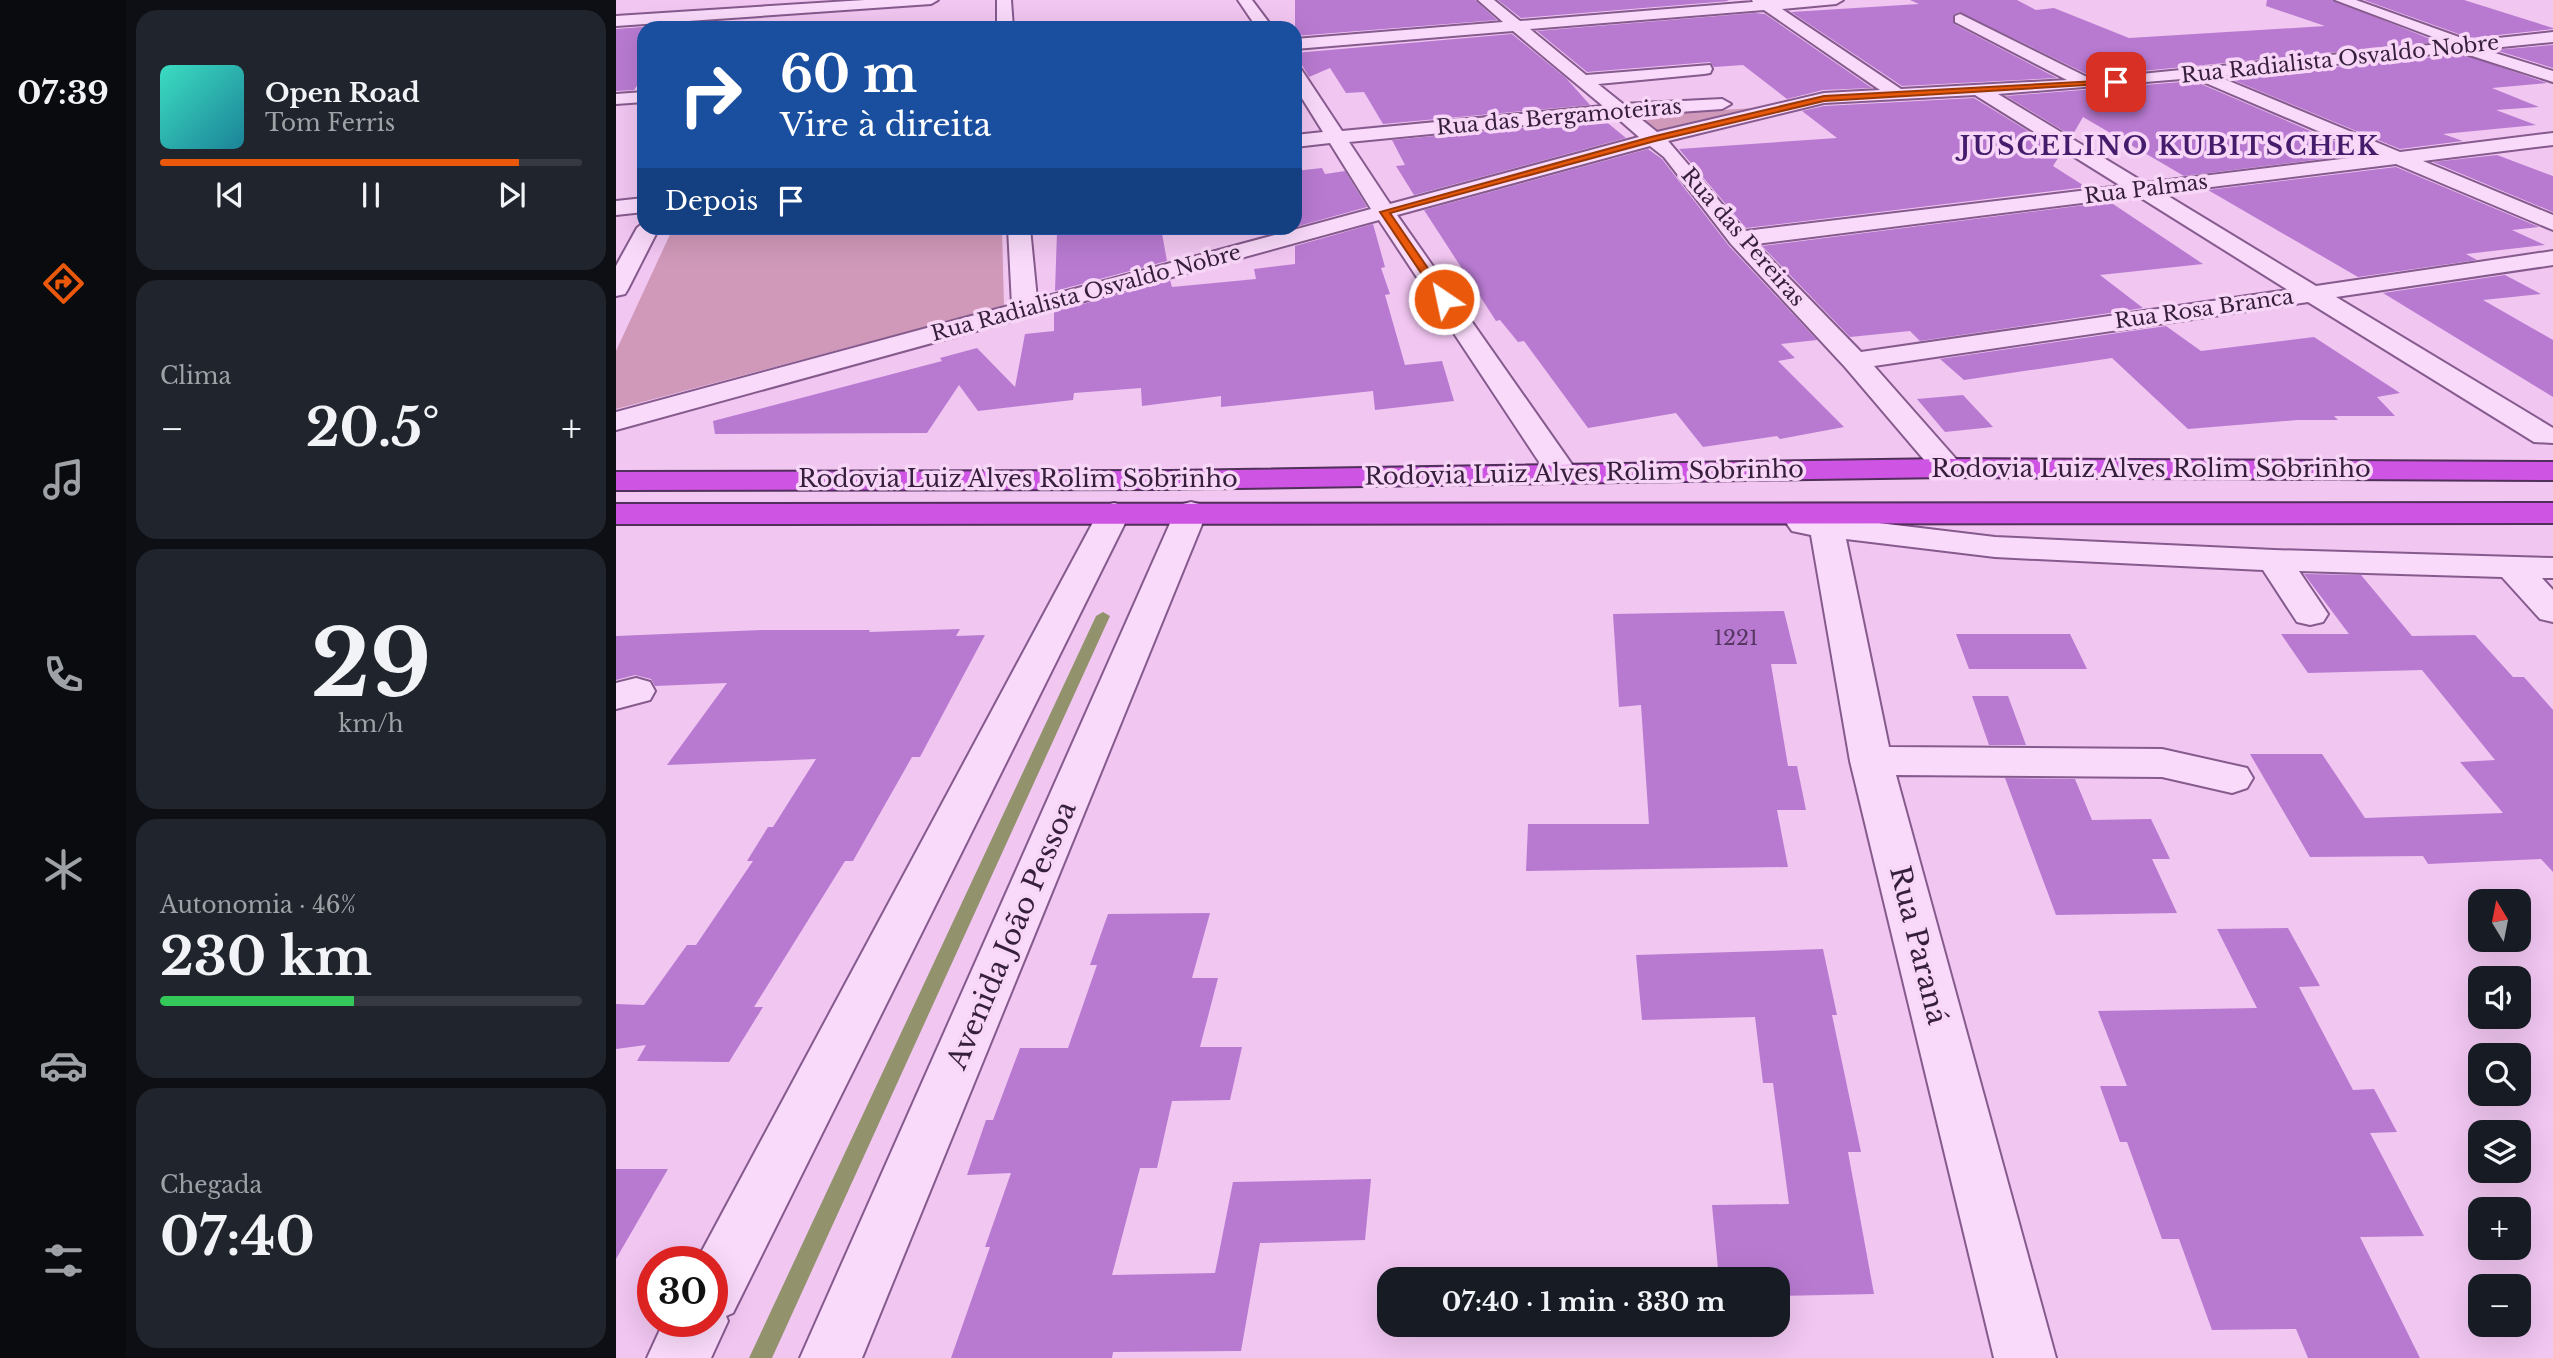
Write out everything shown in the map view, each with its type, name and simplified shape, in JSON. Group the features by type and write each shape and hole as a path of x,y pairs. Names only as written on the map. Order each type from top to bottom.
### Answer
{"highway":[{"name":"Rodovia Luiz Alves Rolim Sobrinho","path":"616,481 1156,480 1948,468 2553,471"},
{"name":"Rodovia Luiz Alves Rolim Sobrinho","path":"616,514 2553,513"}],"street":[{"path":"616,21 761,6 931,0"},
{"path":"1004,0 1005,21"},
{"path":"1245,0 1260,21"},
{"name":"Rua das Pereiras","path":"1485,0 1662,146 1739,239 1856,361 1948,468"},
{"path":"1302,43 1763,3 1836,0"},
{"path":"2342,0 2553,77"},
{"path":"1763,3 1899,95"},
{"path":"1960,19 2088,84"},
{"name":"Rua Radialista Osvaldo Nobre","path":"1302,234 1733,128 1824,98 1982,92 2088,84 2553,37"},
{"path":"1583,80 1704,69"},
{"path":"2199,74 2553,223"},
{"path":"1302,84 1384,212 1562,473"},
{"path":"1982,92 2545,436"},
{"path":"616,99 637,98"},
{"name":"Rua das Bergamoteiras","path":"1302,140 1619,110 1824,98"},
{"name":"Rua Palmas","path":"1739,239 2553,139"},
{"path":"1662,146 1696,149"},
{"path":"616,208 637,206"},
{"path":"616,289 644,235"},
{"path":"1020,235 1025,310"},
{"name":"Rua Radialista Osvaldo Nobre","path":"616,421 1300,235"},
{"name":"Rua Rosa Branca","path":"1856,361 2553,258"},
{"name":"Avenida João Pessoa","path":"831,1358 1191,512"},
{"path":"728,1261 1114,513"},
{"path":"1754,514 1827,529 1995,547 2274,560 2553,568"},
{"name":"Rua Paraná","path":"1827,529 1871,761 2025,1358"},
{"path":"2274,560 2309,614"},
{"path":"2512,567 2553,611"},
{"path":"1871,761 2162,763 2232,778"},
{"path":"678,1358 689,1337"}],"shaded area":[{"path":"1773,107 1653,131 1634,115"},
{"path":"670,235 1002,235 1004,306 616,409 616,351"}],"building":[{"path":"1295,0 1475,0 1497,20 1302,35 1302,21 1295,21"},
{"path":"1498,0 1727,0 1729,1 1521,18"},
{"path":"1910,0 2017,0 2036,10 2054,8 2129,38 2325,26 2266,6 2267,0 2333,0 2438,42 2091,76 1959,12 1953,15 1954,24 2057,78 1902,86 1791,12 1919,4"},
{"path":"2364,0 2464,0 2553,29 2470,38"},
{"path":"1765,14 1872,88 1823,90 1787,99 1743,65 1714,67 1710,62 1587,72 1537,31"},
{"path":"637,27 637,86 634,90 616,91 616,29"},
{"path":"1512,34 1566,78 1590,105 1383,124 1364,92 1346,93 1330,68 1309,77 1302,65 1302,52"},
{"path":"2553,45 2553,68 2495,50"},
{"path":"2463,54 2547,83 2492,88 2539,107 2496,110 2536,125 2443,134 2463,141 2400,149 2228,78"},
{"path":"2194,81 2364,154 2184,176 2083,117 2072,136 2006,96"},
{"path":"1974,98 2062,152 2053,166 2086,187 1746,228 1679,149 1837,138 1802,111 1824,106"},
{"path":"1604,120 1626,138 1414,195 1396,166 1405,165 1392,140"},
{"path":"1648,149 1662,159 1729,246 1817,340 1781,344 1795,358 1778,361 1844,427 1780,439 1777,436 1703,447 1676,413 1588,428 1524,341 1518,342 1500,320 1496,321 1424,210"},
{"path":"2497,155 2553,176 2553,212 2433,162"},
{"path":"2396,167 2539,227 2512,230 2545,245 2466,254 2477,260 2358,277 2208,190"},
{"path":"1322,168 1325,174 1345,171 1367,207 1302,225 1302,170"},
{"path":"2110,202 2203,264 2100,275 2143,308 1920,341 1910,331 1850,337 1762,246"},
{"path":"1373,224 1385,267 1381,268 1390,294 1385,295 1405,365 1442,361 1454,401 1375,410 1373,391 1221,407 1221,396 1142,406 1141,388 1074,393 1073,400 978,411 959,385 927,433 715,434 713,421 942,361 940,358 977,348 1015,387 1025,334 1054,331 1054,312 1170,280 1172,287 1256,279 1254,269 1295,264 1295,246"},
{"path":"1057,235 1162,235 1167,261 1055,291"},
{"path":"2505,275 2541,294 2483,300 2553,340 2553,397 2383,293"},
{"path":"2166,326 2201,351 2314,337 2400,393 2377,397 2395,416 2334,416 2338,420 2297,420 2188,429 2112,358 1964,380 1940,359"},
{"path":"1963,395 1993,427 1945,432 1917,399"},
{"path":"2304,574 2361,575 2412,636 2475,635 2513,677 2524,677 2553,710 2553,872 2541,859 2428,864 2423,856 2310,857 2250,754 2322,754 2365,818 2503,813 2460,762 2495,760 2422,670 2308,673 2281,634 2349,634"},
{"path":"1784,611 1797,664 1771,664 1788,766 1797,766 1806,810 1777,810 1788,867 1526,871 1528,824 1649,824 1641,705 1619,707 1613,614"},
{"path":"960,629 956,636 985,635 920,757 912,757 853,861 845,861 754,1007 763,1007 729,1062 637,1061 646,1045 616,1049 616,1004 644,1005 687,945 696,945 753,861 747,861 768,827 773,827 816,759 667,765 727,683 655,686 651,679 635,675 616,680 616,636 761,630 870,630 869,632"},
{"path":"1956,634 2070,634 2087,669 1969,669"},
{"path":"1972,696 2008,696 2026,745 1989,745"},
{"path":"2005,778 2075,779 2092,820 2151,819 2170,859 2152,859 2177,913 2056,915"},
{"path":"1210,913 1192,978 1218,978 1200,1047 1242,1047 1230,1100 1172,1101 1157,1168 1140,1168 1112,1275 1215,1273 1233,1182 1371,1179 1365,1240 1260,1243 1241,1351 1113,1352 1112,1358 951,1358 990,1247 985,1247 1011,1173 967,1175 986,1120 993,1120 1020,1048 1068,1048 1097,965 1090,965 1108,914"},
{"path":"2288,928 2320,986 2299,987 2353,1090 2374,1089 2397,1132 2370,1133 2424,1236 2360,1237 2420,1358 2308,1358 2296,1329 2212,1330 2179,1239 2162,1239 2127,1142 2120,1142 2100,1086 2127,1086 2098,1011 2257,1008 2217,929"},
{"path":"1823,949 1837,1015 1832,1015 1861,1152 1848,1152 1874,1294 1790,1296 1790,1267 1718,1267 1712,1205 1789,1204 1773,1083 1763,1083 1755,1017 1642,1020 1636,955"},
{"path":"616,1169 668,1169 616,1259"}],"waterway":[{"path":"760,1358 1103,616"}],"district":[{"name":"JUSCELINO KUBITSCHEK","path":"2170,146"}],"route":[{"path":"1444,299 1384,212 1653,139 1824,98 1982,92 2116,82"}]}
